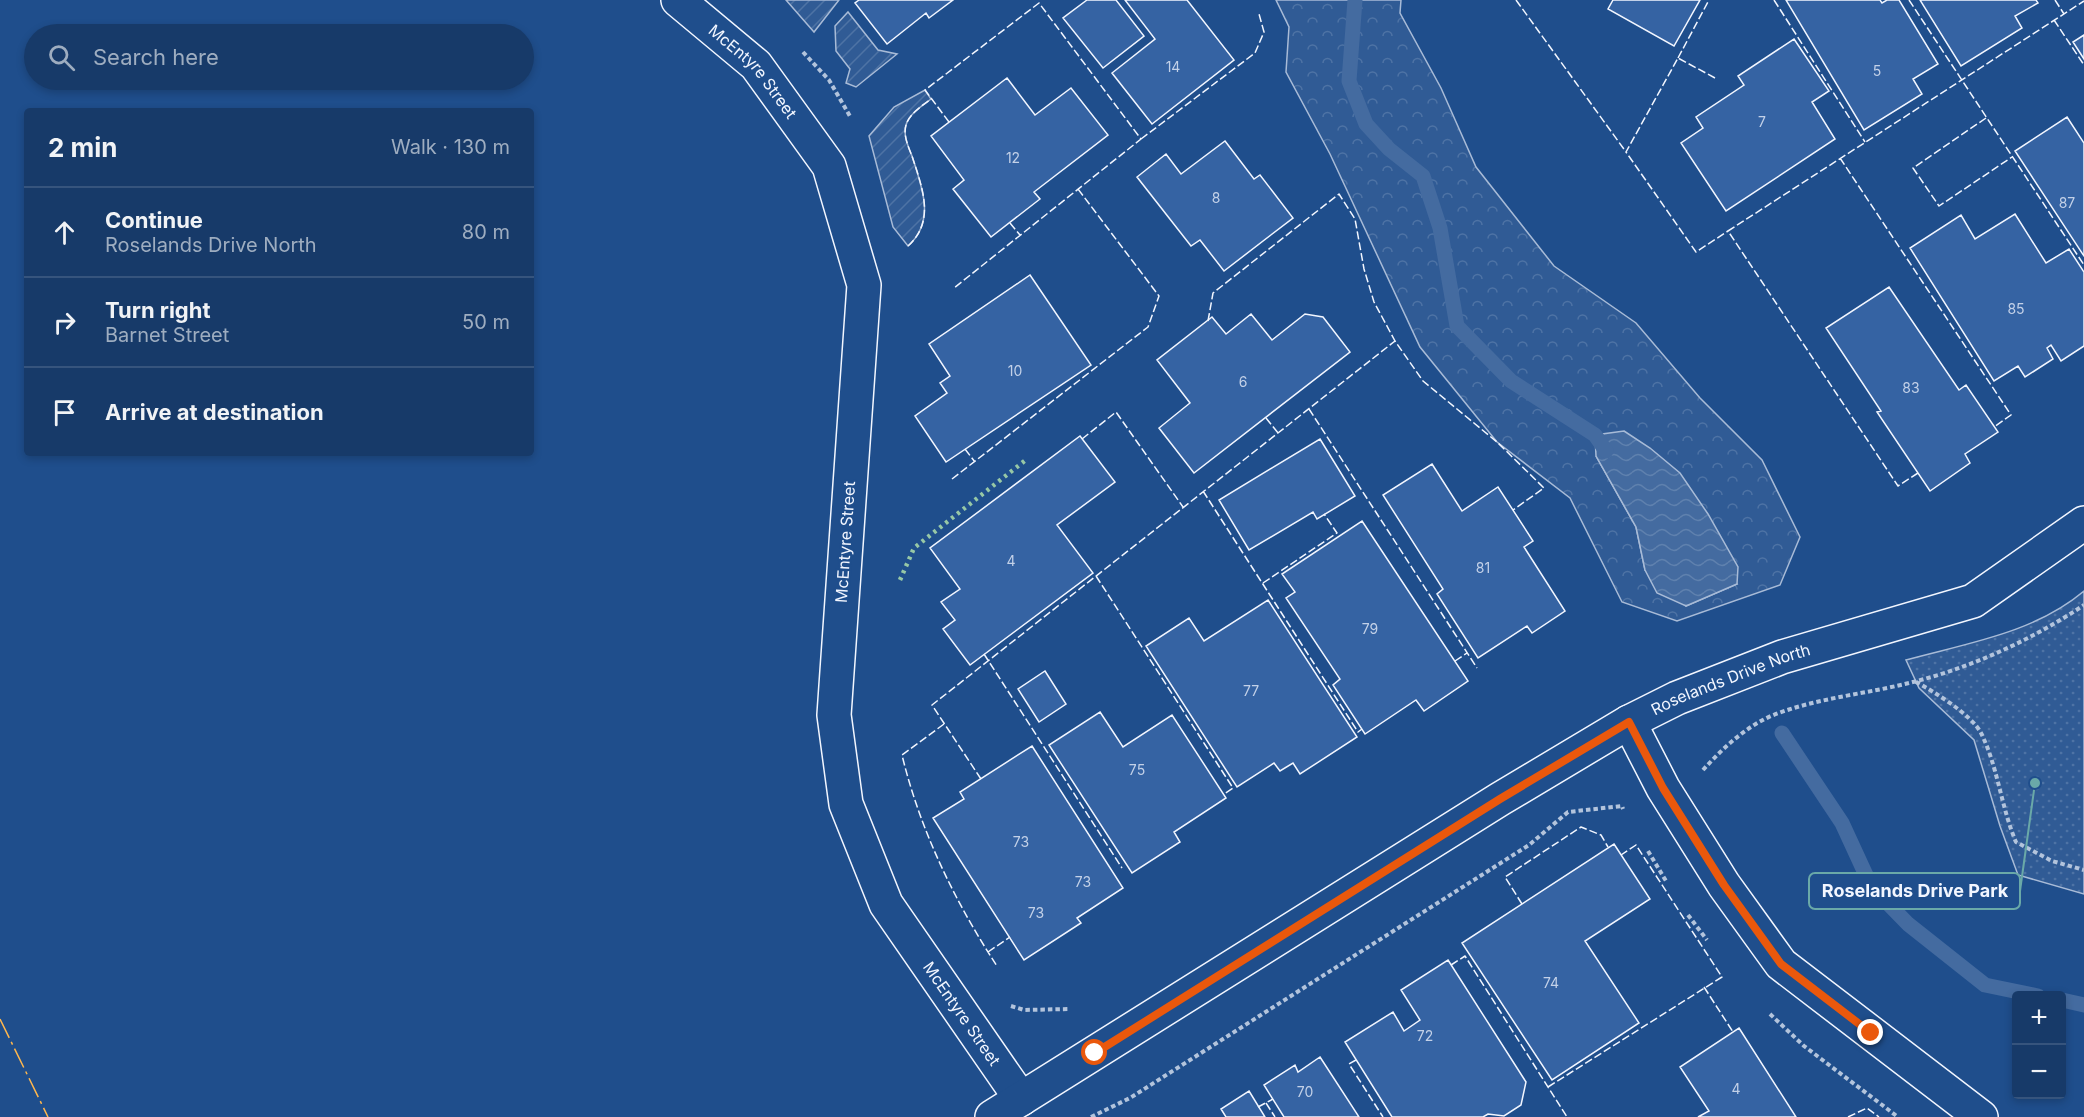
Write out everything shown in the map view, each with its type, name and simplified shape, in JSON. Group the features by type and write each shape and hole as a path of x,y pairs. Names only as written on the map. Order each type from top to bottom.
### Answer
{"street":[{"name":"McEntyre Street","path":"678,0 756,65 829,166 864,285 834,716 846,804 886,904 1021,1099"},
{"name":"Roselands Drive North","path":"992,1117 1491,804 1629,722 1677,698 1782,657 1973,601 2084,523"},
{"path":"1629,722 1663,788 1712,866 1781,964 1981,1117"}],"path":[{"path":"1700,772 1729,742 1770,717 1915,682 1988,657 2056,623 2084,605"},
{"path":"1915,682 1939,693 1980,730 1994,770 2004,814 2016,842 2052,861 2084,870"},
{"path":"1091,1117 1130,1098 1529,845 1568,812 1622,806"}],"green space":[{"path":"786,0 839,0 814,32"},
{"path":"1276,0 1401,0 1400,13 1441,88 1476,167 1554,266 1636,323 1700,398 1762,460 1800,537 1780,585 1677,621 1622,602 1570,498 1497,442 1420,347 1330,154 1286,72 1289,27","holes":["1596,456 1737,584 1686,606 1645,570 1636,527"]},
{"path":"848,12 878,50 897,54 856,87 846,83 850,69 836,51 835,26"},
{"path":"925,90 931,99 913,114 905,129 906,140 920,180 924,203 922,226 908,246 893,227 869,136 894,107"},
{"path":"2084,591 2084,894 2018,875 2000,826 1974,740 1919,688 1906,660 1976,642 2022,627 2065,605"}],"water":[{"path":"1624,431 1650,448 1680,473 1708,514 1738,567 1737,584 1686,606 1657,593 1645,570 1636,527 1596,456 1595,435"}],"building":[{"path":"859,0 953,0 929,18 926,13 887,44 855,3"},
{"path":"1087,0 1116,0 1144,36 1103,68 1063,18"},
{"path":"1125,0 1187,0 1234,60 1152,124 1112,73 1155,39"},
{"path":"1613,0 1700,0 1674,46 1608,9"},
{"path":"1786,0 1880,0 1882,3 1887,0 1899,0 1938,64 1913,79 1922,94 1864,130"},
{"path":"1920,0 2036,0 2038,3 2015,16 2022,28 1961,66"},
{"path":"2084,35 2084,59 2073,42"},
{"path":"1794,39 1829,91 1812,102 1835,139 1726,211 1681,143 1703,128 1696,117 1744,85 1738,76"},
{"path":"1007,78 1035,115 1071,88 1108,135 1034,192 1040,199 991,237 953,189 964,180 931,136"},
{"path":"2067,117 2084,143 2084,256 2015,151"},
{"path":"1225,141 1254,179 1260,175 1293,218 1224,271 1200,240 1191,246 1137,177 1166,154 1181,174"},
{"path":"2015,214 2046,263 2069,249 2084,272 2084,346 2061,361 2051,345 2047,348 2053,359 2025,377 2018,366 1994,381 1910,248 1961,215 1975,239"},
{"path":"1030,275 1091,365 946,462 915,416 947,393 940,383 950,376 929,344"},
{"path":"1889,287 1959,390 1966,385 1998,432 1965,454 1970,463 1930,491 1877,412 1881,411 1826,328"},
{"path":"1251,314 1272,340 1305,314 1323,317 1350,352 1194,473 1159,428 1190,403 1157,360 1212,317 1226,334"},
{"path":"1080,436 1115,482 1057,525 1093,573 970,665 943,629 955,620 941,602 960,589 930,548"},
{"path":"1320,439 1355,496 1317,519 1313,512 1249,550 1219,500"},
{"path":"1432,464 1462,511 1498,487 1533,541 1524,547 1565,611 1532,633 1527,626 1478,658 1437,594 1443,589 1383,495"},
{"path":"1362,521 1468,681 1424,711 1416,700 1365,734 1333,685 1340,679 1286,598 1295,592 1282,574"},
{"path":"1268,600 1357,737 1300,774 1293,763 1280,771 1274,763 1237,787 1146,646 1189,618 1204,641"},
{"path":"1045,671 1066,704 1039,722 1018,689"},
{"path":"1100,712 1123,747 1172,715 1226,798 1174,832 1180,842 1132,873 1049,745"},
{"path":"1032,746 1123,888 1077,918 1081,923 1024,960 933,818 964,799 960,792"},
{"path":"1614,844 1650,899 1585,941 1639,1023 1552,1080 1462,943"},
{"path":"1448,960 1526,1082 1521,1105 1504,1116 1488,1114 1483,1117 1392,1117 1345,1042 1393,1012 1404,1031 1420,1020 1401,990"},
{"path":"1739,1028 1796,1117 1698,1117 1709,1111 1680,1067"},
{"path":"1320,1057 1359,1117 1284,1117 1264,1085 1295,1065 1298,1072"},
{"path":"1249,1091 1265,1117 1226,1117 1221,1109"}],"waterway":[{"path":"1355,0 1349,81 1366,124 1389,149 1423,176 1440,228 1457,326 1511,381 1595,435 1606,451"},
{"path":"1782,733 1842,823 1871,886 1908,924 1985,985 2014,991"},
{"path":"2066,1001 2084,1005"}],"hedge":[{"path":"900,580 914,548 1027,459"}],"fence":[{"path":"1516,0 1626,152"},
{"path":"1678,58 1709,0"},
{"path":"1774,0 1865,142"},
{"path":"1909,0 2084,265"},
{"path":"2055,0 2064,14"},
{"path":"1918,473 1898,486 1728,231 2084,1"},
{"path":"949,122 925,90 1039,3 1141,139 954,288"},
{"path":"1141,139 1255,53 1264,32 1259,14"},
{"path":"2054,20 2084,65"},
{"path":"1715,78 1678,58 1626,152 1696,252 1728,231"},
{"path":"908,246 922,226 924,203 920,180 906,140 905,129 913,114 931,99"},
{"path":"1986,118 1913,168 1939,206 2012,157"},
{"path":"1840,158 2011,415 1994,427"},
{"path":"952,479 1148,327 1159,296 1078,189"},
{"path":"1208,321 1213,293 1339,194 1355,219 1364,269 1374,302 1395,341 1423,381 1497,442 1544,488 1513,510"},
{"path":"1010,223 1020,235"},
{"path":"981,779 932,705 1395,341"},
{"path":"1309,409 1477,668"},
{"path":"1082,439 1116,412 1183,507"},
{"path":"1266,418 1278,433"},
{"path":"965,449 975,462"},
{"path":"1203,491 1358,732 1362,729"},
{"path":"1263,583 1337,533 1324,514"},
{"path":"1096,576 1233,788 1224,794"},
{"path":"1455,661 1467,653"},
{"path":"984,654 1122,868"},
{"path":"944,724 902,755 919,811 941,865 967,917 997,966"},
{"path":"1522,904 1505,877 1581,827 1601,835 1608,847"},
{"path":"1548,1087 1722,977 1636,845 1621,855"},
{"path":"988,952 1010,937"},
{"path":"1451,965 1465,956 1567,1117"},
{"path":"1704,987 1733,1032"},
{"path":"1356,1060 1349,1064 1383,1117"},
{"path":"1258,1107 1273,1099"},
{"path":"1266,1103 1275,1117"},
{"path":"1848,1117 1867,1108 1879,1117"}],"power":[{"path":"0,1019 48,1117"}],"place":[{"name":"Roselands Drive Park","path":"2035,783"}],"route":[{"path":"1095,1053 1500,799 1629,722 1663,788 1724,885 1781,964 1871,1033"}]}
